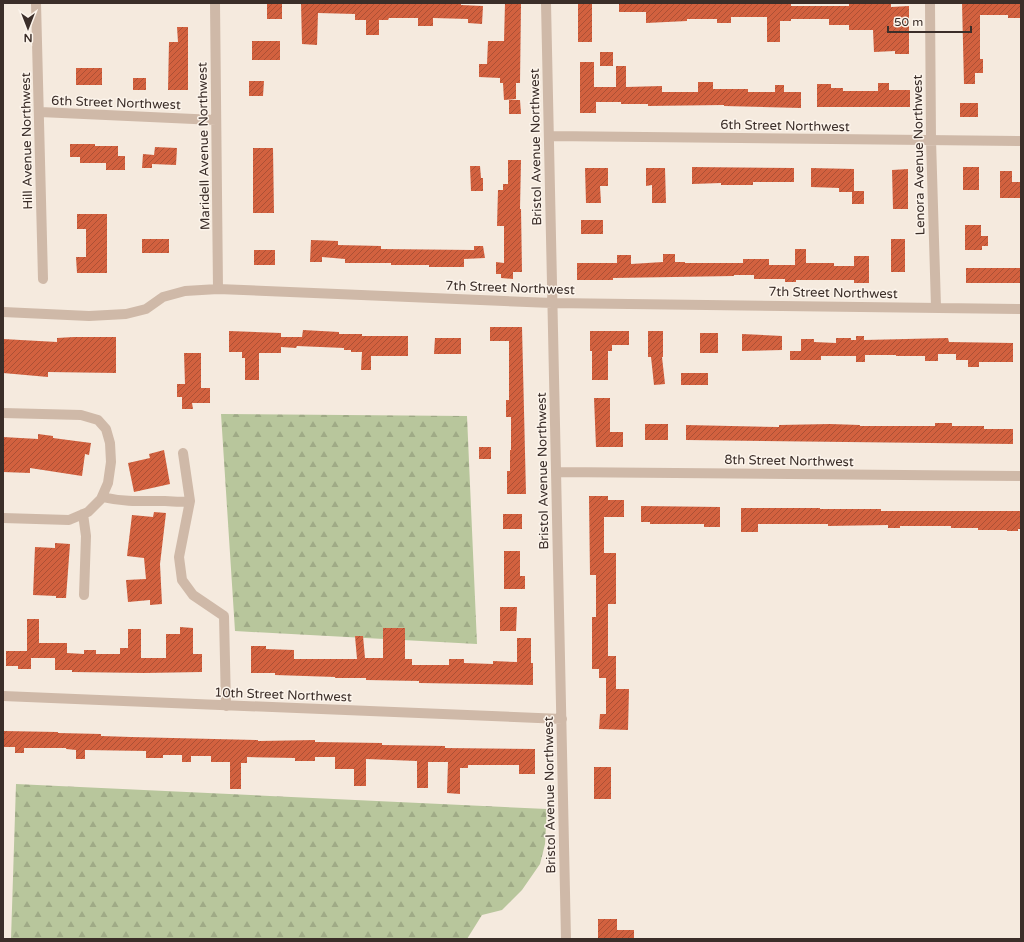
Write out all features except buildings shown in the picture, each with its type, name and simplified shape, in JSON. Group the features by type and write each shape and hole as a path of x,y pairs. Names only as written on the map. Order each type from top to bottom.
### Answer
{"street":[{"name":"Hill Avenue Northwest","path":"36,3 40,112 43,279"},
{"name":"Maridell Avenue Northwest","path":"215,3 218,289"},
{"name":"Bristol Avenue Northwest","path":"546,3 566,939"},
{"name":"Lenora Avenue Northwest","path":"930,3 931,140 936,307"},
{"name":"6th Street Northwest","path":"40,112 216,120"},
{"name":"6th Street Northwest","path":"549,136 1021,141"},
{"name":"7th Street Northwest","path":"3,312 89,316 126,314 146,310 163,297 185,291 218,289 552,303 1021,309"},
{"path":"3,413 81,415 98,420 106,429 110,443 108,483 102,497 88,512 68,520 3,518"},
{"path":"183,453 190,501 178,557 182,580 193,595 224,616 226,706"},
{"name":"8th Street Northwest","path":"556,472 1021,476"},
{"path":"102,497 114,500 140,502 190,501"},
{"path":"83,514 86,536 84,595"},
{"name":"10th Street Northwest","path":"3,696 562,719"}],"green space":[{"path":"221,414 467,416 477,644 235,631"},
{"path":"16,784 547,809 545,844 540,864 522,890 502,910 482,915 467,939 11,939"}]}
